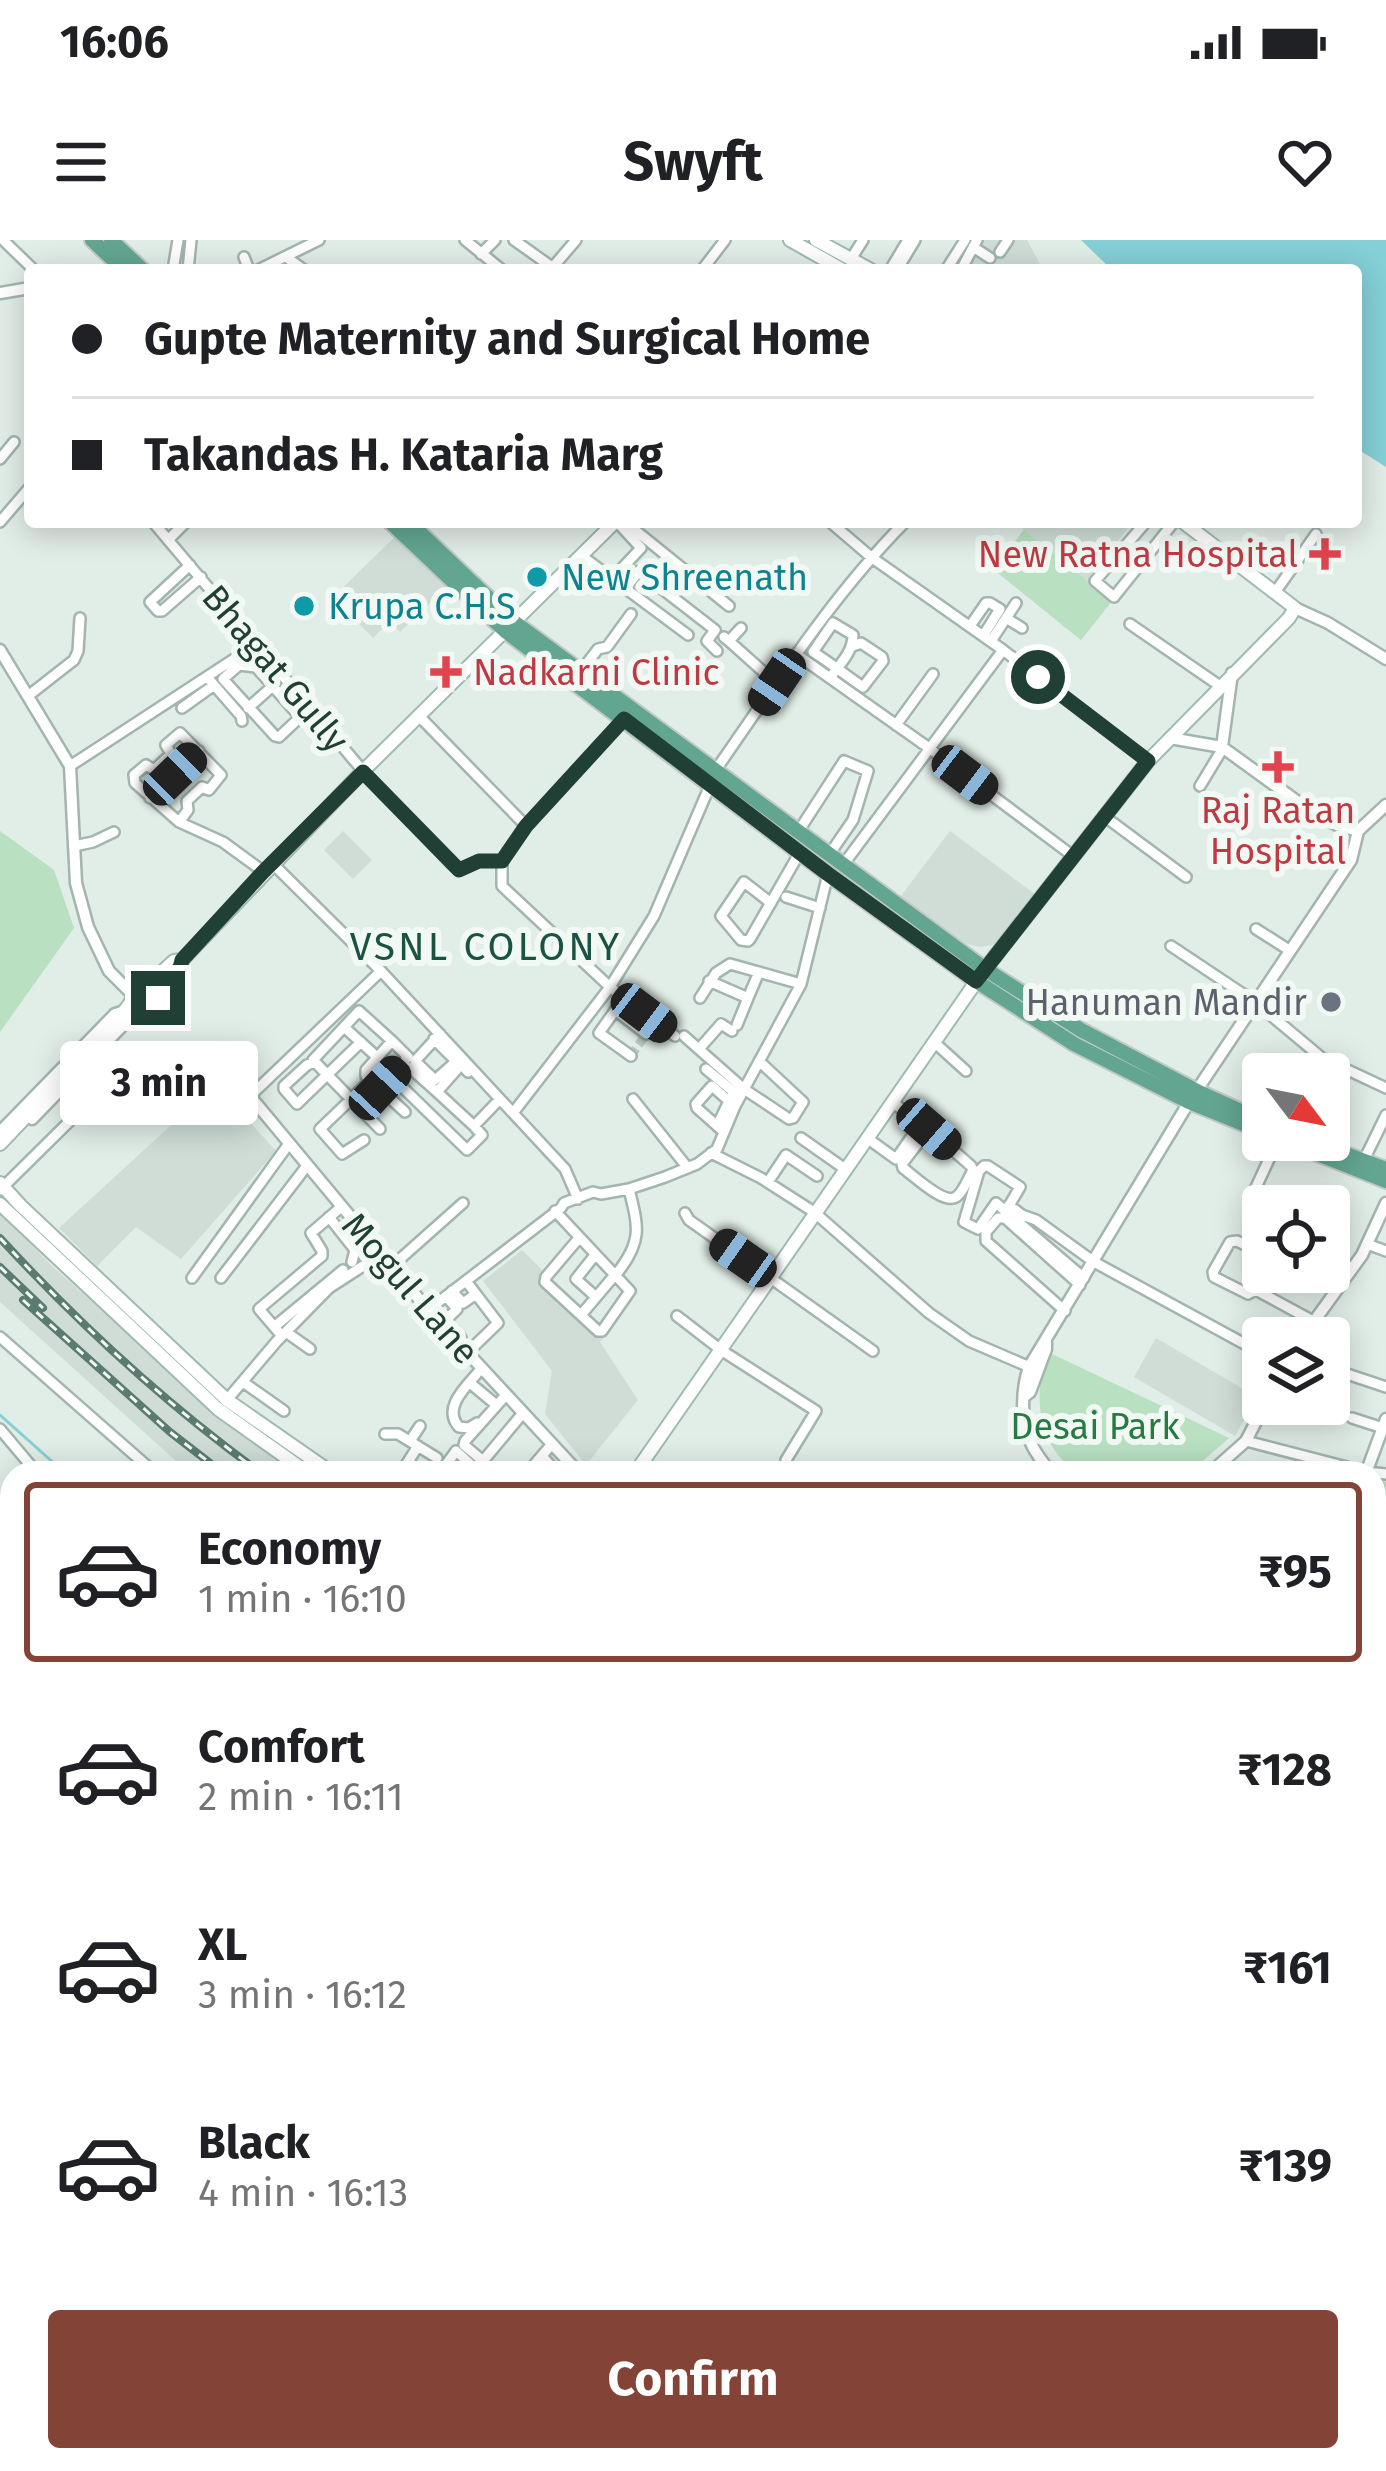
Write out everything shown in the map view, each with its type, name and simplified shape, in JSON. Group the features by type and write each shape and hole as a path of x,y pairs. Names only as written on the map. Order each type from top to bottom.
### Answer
{"main road":[{"path":"92,240 107,254"},
{"path":"790,240 809,243 839,260"},
{"path":"397,528 624,719 798,832 1074,1044 1242,1121"},
{"path":"418,528 510,626 581,671 828,874 981,975"},
{"path":"0,1148 174,961 182,960 268,867 612,528"},
{"path":"643,1461 981,975 1148,761 1295,608 1192,528"},
{"path":"1193,1096 1242,1114"},
{"path":"1350,1157 1386,1169"},
{"path":"1334,1161 1386,1181"},
{"path":"1,1187 222,1404"},
{"path":"0,1204 222,1404 309,1461"},
{"path":"286,1449 297,1461"}],"street":[{"path":"2,240 28,264"},
{"path":"269,264 320,240"},
{"path":"465,240 490,264"},
{"path":"481,254 495,240"},
{"path":"514,240 548,264"},
{"path":"529,251 536,240"},
{"path":"707,264 725,240"},
{"path":"839,260 863,240"},
{"path":"952,264 972,242 995,255 1008,240"},
{"path":"244,256 250,264"},
{"path":"286,257 296,264"},
{"path":"0,459 14,442"},
{"path":"0,522 24,494"},
{"name":"Bhagat Gully","path":"159,528 186,568 363,772 451,863 459,870 479,861 502,861"},
{"path":"169,539 180,528"},
{"path":"612,579 641,548 624,528"},
{"path":"627,528 729,606"},
{"path":"840,528 871,557 972,623 1148,761"},
{"path":"513,1113 610,987 654,916 713,777 796,654 899,528"},
{"path":"1141,528 1095,581 1114,597 1170,528"},
{"path":"1137,532 1156,546"},
{"path":"1276,591 1316,535"},
{"path":"582,556 688,635"},
{"path":"628,562 768,676"},
{"path":"186,568 150,600 158,611 211,564"},
{"path":"625,589 639,571"},
{"path":"663,590 678,572"},
{"path":"665,619 677,601"},
{"path":"972,623 988,602 1000,609 987,636"},
{"path":"987,636 1016,603"},
{"path":"1295,608 1386,659"},
{"path":"581,671 632,614"},
{"path":"1006,618 1022,628"},
{"path":"28,696 74,660 80,619"},
{"path":"830,678 838,668 852,654 861,643 883,658 863,687 838,668 813,650 833,623 853,635 852,654"},
{"path":"1130,624 1220,686"},
{"path":"729,641 740,628"},
{"path":"715,630 707,641 717,650"},
{"path":"70,766 180,706 256,644"},
{"path":"0,650 70,766 76,884 88,927 109,971 135,1005 170,1014 170,1020"},
{"path":"836,860 1003,650"},
{"path":"796,654 1073,856"},
{"path":"300,718 253,665 238,665 224,677 279,737 300,718 310,708"},
{"path":"1199,787 1222,748 1232,673"},
{"path":"896,725 933,674"},
{"path":"248,708 284,676"},
{"path":"211,681 242,721"},
{"path":"419,716 526,826"},
{"path":"624,719 526,826 502,861 502,886 610,987 699,1049 737,1095"},
{"path":"179,822 197,790 209,790 221,777 180,734 167,744 170,754 155,770 146,765 133,778 150,798 179,822 268,867 381,971 565,1169 578,1200"},
{"path":"1170,738 1222,748 1321,818 1358,831"},
{"path":"150,798 199,751"},
{"path":"798,832 844,760 868,771 836,860"},
{"path":"1043,1461 1031,1445 1022,1405 1023,1386 1039,1346 1046,1342 1193,1096 1352,860 1358,831 1385,810"},
{"path":"1104,816 1186,877"},
{"path":"74,846 114,832"},
{"path":"771,902 744,882 721,916 741,940 748,941 771,902 800,852"},
{"path":"428,1310 564,1203 703,1166 717,1153 720,1129 801,984 828,874"},
{"path":"786,897 820,908"},
{"path":"1256,929 1288,950"},
{"path":"1171,946 1255,1002 1322,1058 1386,1088"},
{"path":"700,998 709,981 730,964 801,984"},
{"path":"250,1096 381,971"},
{"path":"699,1049 721,1024 735,1028 759,972"},
{"path":"709,981 748,998"},
{"path":"624,998 599,1033 631,1056"},
{"path":"0,1132 115,1014 135,1005"},
{"path":"0,1148 124,1024 135,1005"},
{"path":"615,1010 646,1034"},
{"path":"361,1042 301,1103 284,1089 360,1011 408,1058 351,1100 320,1131 342,1154 364,1140"},
{"path":"344,1027 377,1057"},
{"path":"437,1036 415,1060 421,1069 437,1080 459,1059"},
{"path":"392,1041 366,1076 405,1112"},
{"path":"934,1042 966,1071"},
{"path":"301,1048 380,1129"},
{"path":"720,1129 697,1108 710,1086 789,1119 802,1107 802,1100 759,1061"},
{"path":"430,1117 446,1100 459,1066 498,1102"},
{"path":"410,1067 482,1135 467,1150 430,1117 395,1081 410,1067"},
{"path":"706,1069 737,1095"},
{"path":"446,1100 467,1094"},
{"name":"Mogul Lane","path":"250,1096 380,1255 469,1351 500,1398 568,1461"},
{"path":"633,1099 692,1166"},
{"path":"474,1126 498,1102"},
{"path":"892,1102 925,1126 973,1170 954,1199 944,1199 903,1168 925,1126"},
{"path":"1,1187 85,1106"},
{"path":"1363,1162 1386,1115"},
{"path":"867,1138 896,1159 925,1126"},
{"path":"801,1138 845,1169"},
{"path":"192,1278 288,1144"},
{"path":"717,1153 814,1212 969,1342 1033,1368"},
{"path":"768,1182 786,1155 817,1176"},
{"path":"1008,1208 1020,1187 984,1166 964,1222 978,1228 996,1203 1008,1208 1082,1281"},
{"path":"221,1278 306,1167"},
{"path":"581,1315 636,1245 629,1189"},
{"path":"391,1267 463,1203"},
{"path":"1316,1317 1367,1244 1386,1203"},
{"path":"310,1349 281,1332 260,1309 322,1256 311,1233 340,1208"},
{"path":"241,1210 262,1224"},
{"path":"558,1210 630,1291 602,1331 545,1282 579,1238"},
{"path":"685,1213 873,1351"},
{"path":"222,1404 281,1332 348,1266 355,1250 329,1217"},
{"path":"1065,1311 986,1241 986,1232 998,1218 1005,1218 1082,1281"},
{"path":"1020,1218 1036,1220 1094,1262 1242,1343"},
{"path":"1242,1244 1230,1242 1213,1272 1214,1277 1242,1291"},
{"path":"1367,1244 1386,1252"},
{"path":"281,1332 329,1288 380,1255"},
{"path":"595,1256 576,1279 596,1297"},
{"path":"466,1281 499,1323 469,1351"},
{"path":"1261,1293 1304,1317"},
{"path":"446,1296 464,1304 476,1294"},
{"path":"446,1296 456,1308 448,1323 459,1340"},
{"path":"677,1316 721,1350 811,1403 817,1412 786,1460"},
{"path":"0,1337 141,1461"},
{"path":"481,1369 452,1405 454,1423 469,1428 500,1398"},
{"path":"1350,1375 1386,1387"},
{"path":"243,1382 284,1411"},
{"path":"470,1383 500,1398"},
{"path":"500,1398 464,1443 479,1460 520,1417"},
{"path":"1352,1418 1384,1423 1370,1461"},
{"path":"1224,1461 1246,1441 1254,1425"},
{"path":"406,1461 420,1426"},
{"path":"0,1429 28,1461"},
{"path":"385,1435 395,1432 437,1458"},
{"path":"1246,1441 1321,1461"},
{"path":"538,1461 552,1444"},
{"path":"542,1456 546,1461"}],"shaded area":[{"path":"970,240 1027,240 1040,264 953,264"},
{"path":"404,528 454,580 400,632 389,622 373,638 333,597"},
{"path":"1128,528 1087,580 1112,601 1081,640 993,569 1024,530"},
{"path":"343,831 372,860 353,879 324,850"},
{"path":"950,831 1035,894 992,945 967,944 900,897"},
{"path":"216,1084 276,1151 181,1259 136,1227 97,1266 59,1228"},
{"path":"0,1211 51,1265 207,1404 281,1461 176,1461 0,1302"},
{"path":"522,1250 607,1334 600,1342 638,1400 589,1461 583,1461 545,1414 552,1371 483,1281"},
{"path":"1156,1338 1242,1388 1242,1424 1235,1436 1134,1377"}],"green space":[{"path":"1024,530 1112,601 1081,640 993,569"},
{"path":"0,831 54,870 74,928 0,1032"},
{"name":"Desai Park","path":"1048,1352 1229,1438 1203,1461 1063,1461 1042,1419"}],"water":[{"path":"1081,240 1386,240 1386,467 1362,452 1362,264 1106,264"}],"waterway":[{"path":"0,1415 52,1461"}],"tunnel":[{"path":"631,1056 646,1034"}],"railway":[{"path":"0,1238 124,1362 245,1461"},
{"path":"0,1267 43,1308"},
{"path":"23,1300 207,1461"}],"place":[{"name":"New Ratna Hospital","path":"1325,554"},
{"name":"New Shreenath","path":"537,577"},
{"name":"Krupa C.H.S","path":"304,606"},
{"name":"Nadkarni Clinic","path":"446,672"},
{"name":"Raj Ratan Hospital","path":"1278,767"},
{"name":"Hanuman Mandir","path":"1331,1002"}],"district":[{"name":"VSNL COLONY","path":"486,946"}],"route":[{"path":"158,998 157,990 182,960 363,772 459,870 479,861 502,861 526,826 624,719 976,981 1148,761 1038,677"}]}
